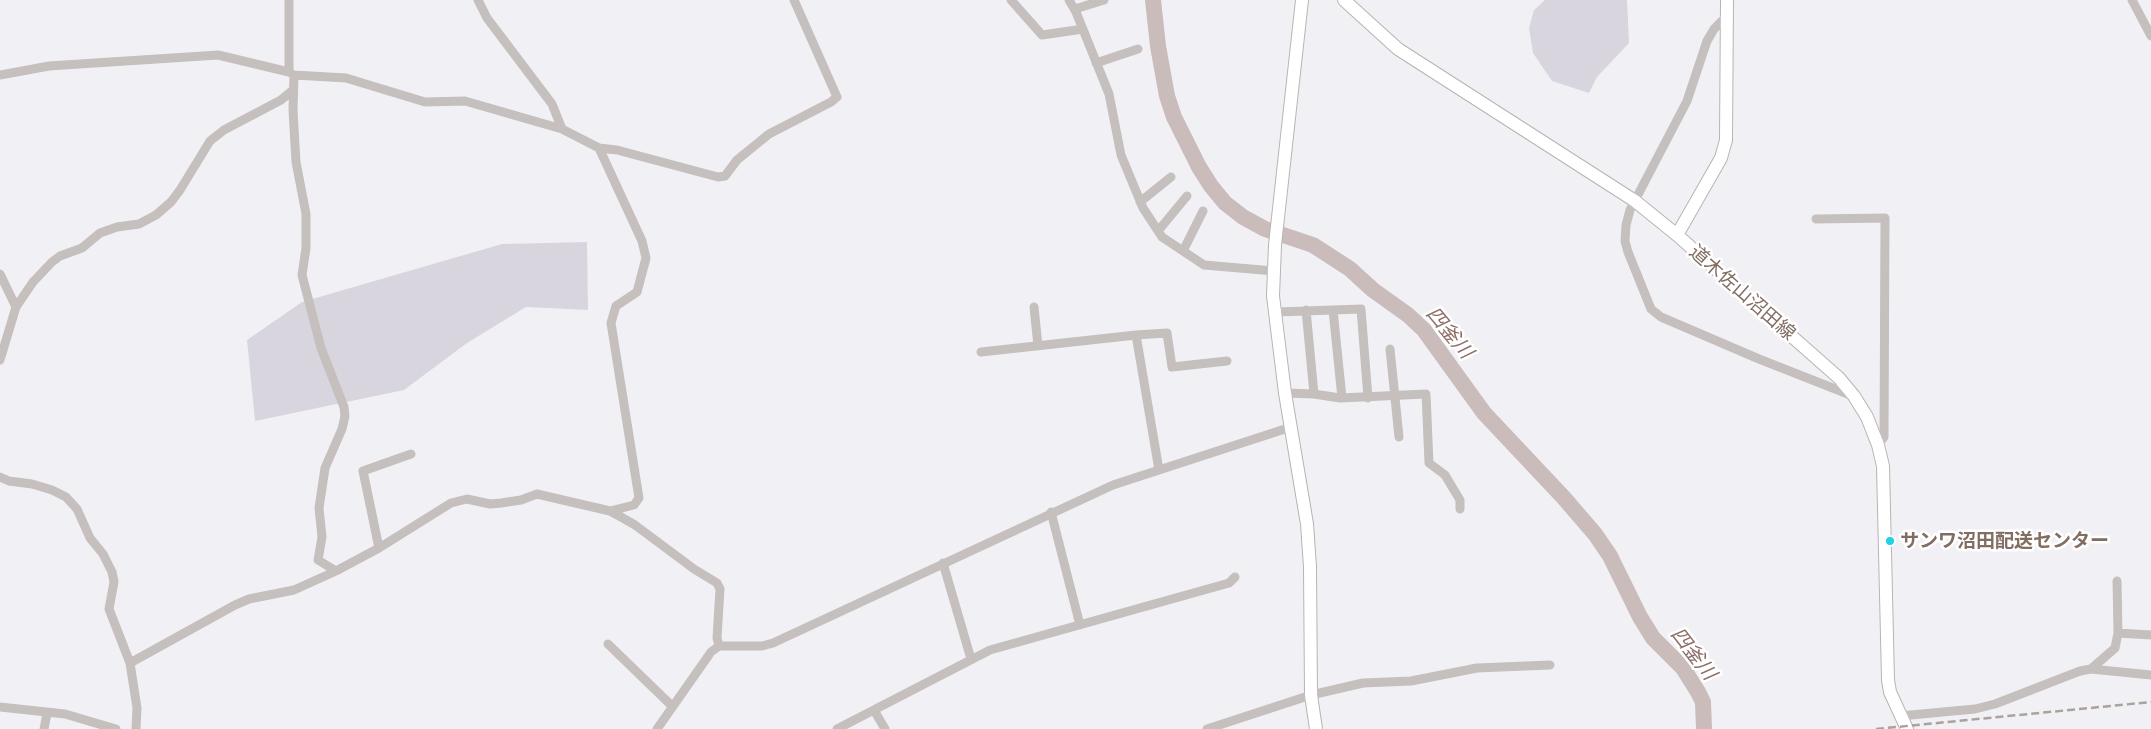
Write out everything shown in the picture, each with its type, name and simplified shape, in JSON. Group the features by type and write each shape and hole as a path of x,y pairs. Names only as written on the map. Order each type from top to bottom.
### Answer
{"main road":[{"path":"1302,0 1278,213 1273,296 1285,393 1308,528 1311,695 1316,729"},
{"name":"道木佐山沼田線","path":"1344,0 1398,49 1635,201 1677,235 1838,378 1854,396 1867,417 1878,445 1883,466 1888,680 1890,692 1907,729"},
{"path":"1677,235 1721,158 1726,140 1727,0"}],"street":[{"path":"289,0 296,162 306,214 306,248 302,275 321,348 344,408 345,416 342,429 324,468 318,508 322,537 318,560 336,571"},
{"path":"478,0 487,18 552,104 562,129"},
{"path":"0,75 49,66 218,55 292,73 346,78 425,102 465,101 562,129 599,148 617,150 718,176 725,176 737,160 769,134 831,102 837,97 794,0"},
{"path":"1011,0 1042,35 1083,29"},
{"path":"1070,0 1109,94 1121,156 1140,202 1162,238 1204,265 1274,271"},
{"path":"1074,9 1104,0"},
{"path":"2132,0 2151,36"},
{"path":"1727,16 1714,29 1707,41 1687,101 1635,201 1626,225 1625,241 1651,310 1661,317 1750,356 1854,396"},
{"path":"1096,63 1138,49"},
{"path":"0,360 16,307 33,282 60,256 82,248 100,233 140,224 156,215 171,202 180,190 210,141 224,130 281,100 293,90"},
{"path":"599,148 642,242 646,258 637,292 616,306 611,327 639,498 634,504 610,511"},
{"path":"1140,202 1171,177"},
{"path":"1158,231 1187,196"},
{"path":"1183,251 1203,210"},
{"path":"1816,219 1885,218 1884,437 1878,445"},
{"path":"0,274 16,307"},
{"path":"1034,307 1038,346"},
{"path":"1276,312 1361,309 1368,398"},
{"path":"1306,310 1314,394"},
{"path":"1334,310 1342,398"},
{"path":"981,352 1136,334 1167,333 1172,367 1227,361"},
{"path":"1136,334 1159,470"},
{"path":"1390,349 1399,437"},
{"path":"1285,393 1314,394 1342,398 1426,394 1429,463 1445,475 1460,500 1460,509"},
{"path":"657,729 711,652 719,646 762,646 773,643 1112,485 1291,427"},
{"path":"379,548 363,471 411,454"},
{"path":"0,478 32,484 66,497 77,509 90,538 103,554 112,572 114,582 109,609 130,663 137,708 136,729"},
{"path":"130,663 235,605 249,599 294,590 336,571 379,548 459,500 496,503 521,500 538,494 610,511 635,525 694,569 717,582 720,589 717,638 719,646"},
{"path":"1051,512 1080,625"},
{"path":"943,563 971,659"},
{"path":"837,729 971,659 1005,645 1229,583 1235,577"},
{"path":"2091,669 2111,654 2115,648 2118,633 2117,581"},
{"path":"2118,633 2151,635"},
{"path":"608,644 672,706"},
{"path":"1207,729 1311,695 1363,683 1411,681 1477,668 1550,666"},
{"path":"1900,716 1975,709 1994,704 2064,676 2091,669 2151,675"},
{"path":"0,707 64,714 116,729"},
{"path":"874,710 885,729"},
{"path":"44,729 47,712"}],"shaded area":[{"path":"1545,0 1627,0 1629,43 1597,77 1589,93 1552,81 1533,53 1529,28 1534,10"},
{"path":"587,242 588,310 526,307 467,343 404,390 255,421 247,340 302,302 502,244"}],"waterway":[{"name":"四釜川","path":"1153,0 1158,46 1167,96 1174,117 1199,167 1211,186 1225,203 1243,217 1265,229 1313,245 1350,269 1373,290 1408,315 1424,330 1484,413 1595,534 1610,556 1640,617 1653,638 1683,668 1698,692 1703,702 1704,729"}],"railway":[{"path":"1876,729 2151,702"}],"place":[{"name":"サンワ沼田配送センター","path":"1890,541"}]}
